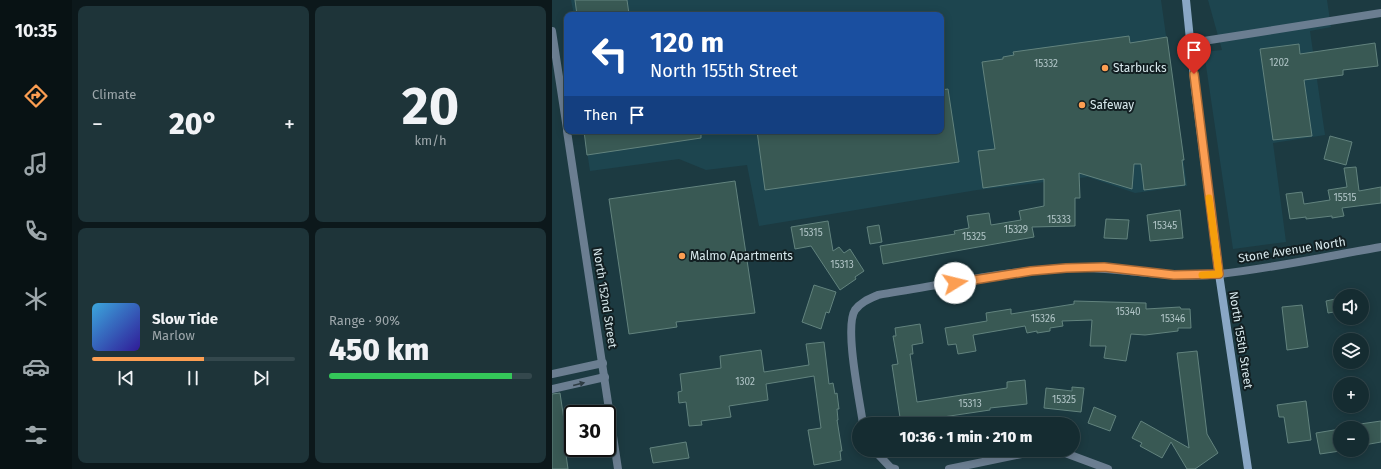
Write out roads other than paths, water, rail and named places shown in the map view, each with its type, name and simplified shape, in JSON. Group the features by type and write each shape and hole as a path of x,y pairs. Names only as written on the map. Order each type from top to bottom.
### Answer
{"street":[{"name":"North 155th Street","path":"1186,0 1195,89 1219,274 1248,469"},
{"path":"1191,43 1381,12"},
{"name":"North 152nd Street","path":"552,31 564,110"},
{"name":"North 152nd Street","path":"568,134 618,469"},
{"name":"Stone Avenue North","path":"862,417 850,330 855,311 865,300 878,295 1031,271 1104,267 1174,275 1219,274 1381,247"},
{"path":"552,374 603,363"},
{"path":"552,389 605,377"},
{"path":"881,457 891,468 895,469"},
{"path":"949,469 1007,457"},
{"path":"1076,457 1108,469"}],"place":[{"name":"Starbucks","path":"1105,68"},
{"name":"Safeway","path":"1082,105"},
{"name":"Malmo Apartments","path":"682,256"}]}
